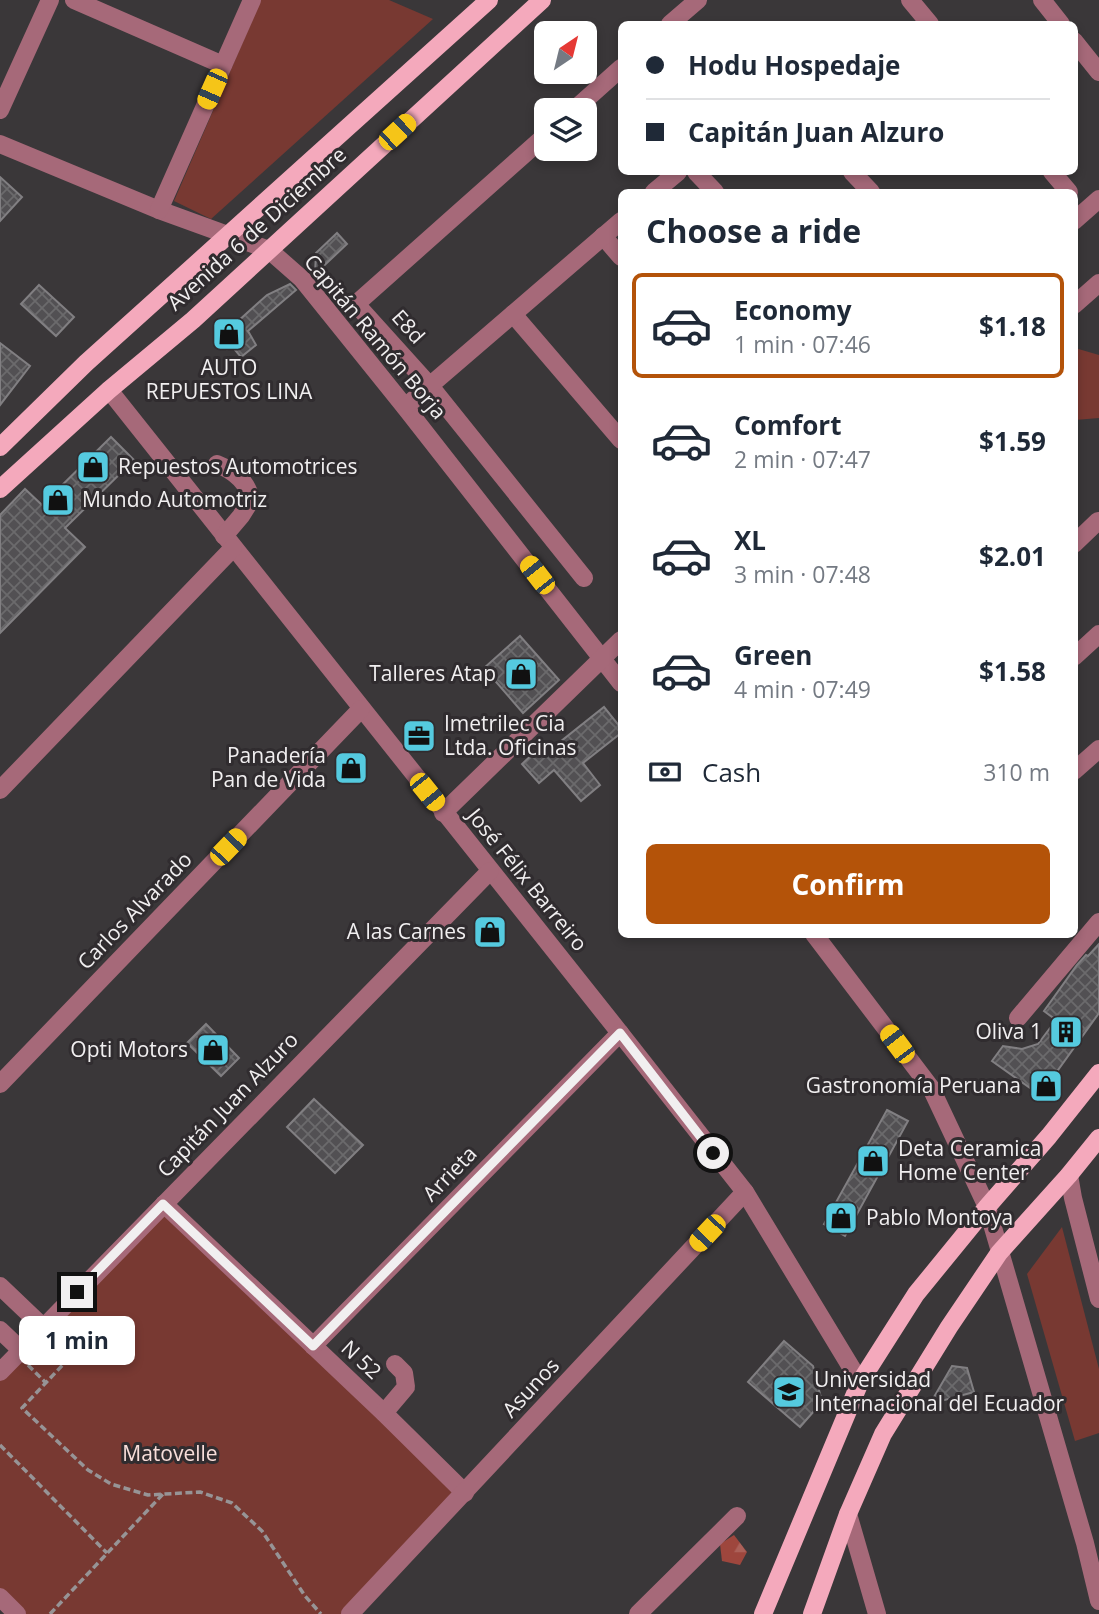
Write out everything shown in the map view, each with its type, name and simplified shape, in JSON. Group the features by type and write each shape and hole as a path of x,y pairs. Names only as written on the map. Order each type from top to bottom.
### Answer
{"main road":[{"name":"Avenida 6 de Diciembre","path":"0,447 86,363 489,0"},
{"name":"Avenida 6 de Diciembre","path":"0,489 108,390 193,320 542,0"},
{"path":"764,1614 860,1382 916,1294 1099,1073"},
{"path":"812,1614 848,1514 883,1434 949,1327 999,1253 1099,1138"}],"street":[{"path":"0,110 50,0"},
{"path":"74,0 223,65"},
{"path":"159,210 252,0"},
{"path":"674,21 698,0"},
{"path":"910,0 928,21"},
{"path":"1042,0 1059,21"},
{"path":"1078,46 1099,72"},
{"path":"587,98 618,71"},
{"name":"Capitán Ramón Borja","path":"0,144 159,210 270,250 302,279 618,679"},
{"name":"E8d","path":"534,146 356,304 430,386 584,578"},
{"path":"658,189 674,175"},
{"path":"699,175 712,189"},
{"path":"855,175 868,189"},
{"path":"1055,175 1066,189"},
{"path":"1078,211 1099,200"},
{"path":"405,407 618,223"},
{"path":"603,236 618,254"},
{"path":"1078,301 1099,283"},
{"path":"513,314 618,436"},
{"name":"José Félix Barreiro","path":"108,390 744,1192 860,1382"},
{"path":"0,790 229,542 251,500 244,483 230,470 217,464"},
{"path":"1078,540 1098,521"},
{"path":"1078,653 1099,634"},
{"path":"443,813 618,643"},
{"name":"Carlos Alvarado","path":"0,1084 361,709"},
{"path":"1078,767 1099,749"},
{"name":"Capitán Juan Alzuro","path":"0,1372 490,871"},
{"path":"1018,1018 1099,922"},
{"path":"817,938 931,1088 986,1207 1092,1546 1099,1601"},
{"name":"Arrieta","path":"313,1346 620,1033"},
{"path":"1069,1175 1099,1299"},
{"name":"Asunos","path":"350,1614 744,1192"},
{"name":"N 52","path":"163,1204 465,1493"},
{"path":"0,1286 43,1327"},
{"path":"0,1331 21,1350"},
{"path":"384,1413 406,1387 404,1373 395,1364"},
{"path":"848,1514 877,1614"},
{"path":"638,1614 737,1516"},
{"path":"0,1597 17,1614"}],"path":[{"path":"91,1335 22,1408 88,1470 111,1484 148,1495 200,1492 232,1503 262,1531 305,1596 321,1614"},
{"path":"0,1445 108,1553"},
{"path":"50,1614 163,1494"}],"green space":[{"path":"261,0 389,0 433,19 211,219 174,201"},
{"path":"1078,349 1099,355 1099,418 1078,420"},
{"name":"Matovelle","path":"166,1206 461,1494 344,1614 7,1614 0,1607 0,1375"},
{"path":"1062,1227 1099,1369 1099,1433 1075,1441 1027,1274"},
{"path":"734,1535 747,1552 740,1565 722,1561 720,1544"}],"building":[{"path":"0,177 22,197 0,221"},
{"path":"337,233 347,244 315,274 316,253"},
{"path":"290,284 296,290 248,331 256,345 241,357 231,345 227,349 218,339 267,295"},
{"path":"39,285 74,317 56,336 21,304"},
{"path":"0,343 30,366 0,405"},
{"path":"111,437 134,460 65,528 85,547 0,633 0,515 25,489 42,505"},
{"name":"Talleres Atap","path":"520,636 559,680 523,713 484,668"},
{"path":"604,707 618,724 618,735 583,763 600,785 581,801 554,770 539,783 522,764 536,751 541,757"},
{"name":"Oliva 1","path":"1099,944 1099,1013 1040,1095 992,1061 1003,1046 1022,1049 1038,1044 1056,1020 1044,1011 1077,965"},
{"name":"Opti Motors","path":"206,1024 239,1058 221,1076 187,1043"},
{"path":"314,1099 363,1145 335,1173 287,1127"},
{"name":"Deta Ceramica Home Center","path":"887,1110 908,1121 845,1236 824,1224"},
{"name":"Universidad Internacional del Ecuador","path":"784,1341 813,1366 822,1402 800,1427 748,1382"},
{"path":"952,1366 967,1368 974,1392 930,1404"}],"place":[{"name":"AUTO REPUESTOS LINA","path":"229,334"},
{"name":"Repuestos Automotrices","path":"93,467"},
{"name":"Mundo Automotriz","path":"58,500"},
{"name":"Talleres Atap","path":"521,674"},
{"name":"Imetrilec Cia Ltda. Oficinas","path":"419,736"},
{"name":"Panadería Pan de Vida","path":"351,768"},
{"name":"A las Carnes","path":"490,932"},
{"name":"Oliva 1","path":"1066,1032"},
{"name":"Opti Motors","path":"213,1050"},
{"name":"Gastronomía Peruana","path":"1046,1086"},
{"name":"Deta Ceramica Home Center","path":"873,1161"},
{"name":"Pablo Montoya","path":"841,1218"},
{"name":"Universidad Internacional del Ecuador","path":"789,1392"}],"route":[{"path":"77,1292 163,1204 313,1346 620,1033 713,1153"}]}
